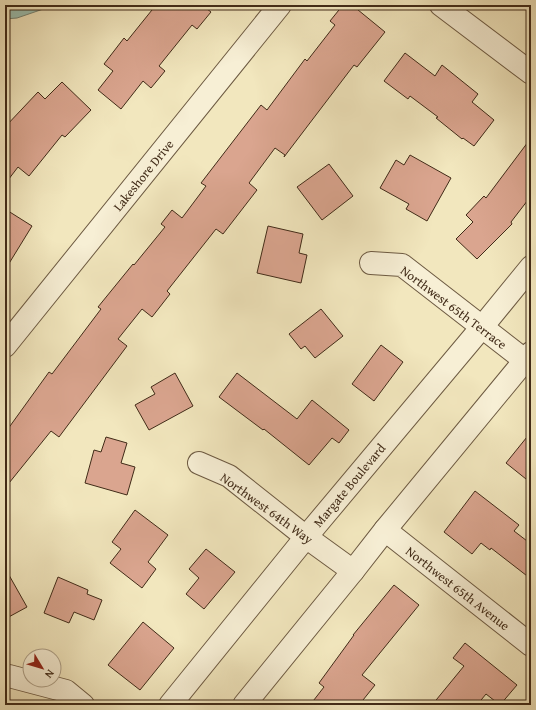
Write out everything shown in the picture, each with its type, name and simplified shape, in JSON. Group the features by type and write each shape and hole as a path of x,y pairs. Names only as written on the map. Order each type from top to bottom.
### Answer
{"street":[{"name":"Lakeshore Drive","path":"5,346 280,5"},
{"path":"441,5 531,73"},
{"name":"Northwest 65th Terrace","path":"371,263 402,265 482,327 529,360"},
{"name":"Margate Boulevard","path":"170,705 306,537 531,267"},
{"path":"244,705 353,571 384,530 529,360"},
{"name":"Northwest 64th Way","path":"199,463 229,476 306,537 353,571"},
{"name":"Northwest 65th Avenue","path":"384,530 531,645"},
{"path":"9,676 66,692 83,705"}],"shaded area":[{"path":"5,5 55,5 17,18 5,19"}],"building":[{"path":"156,5 202,5 211,12 197,29 192,25 159,66 165,71 151,88 143,81 121,109 98,90 113,71 104,64 124,38 127,41"},
{"path":"343,5 352,5 385,32 357,67 354,65 284,157 285,155 275,148 249,183 257,190 223,234 216,229 167,291 170,294 152,317 142,309 118,339 127,346 59,437 51,431 5,488 5,433 49,372 52,374 101,309 98,307 165,227 161,224 172,210 182,218 206,186 201,183 261,105 267,110 305,59 307,61 335,25 330,21"},
{"path":"405,53 435,76 442,65 478,94 472,102 494,120 474,146 463,138 462,139 436,118 438,117 410,96 408,99 384,81"},
{"path":"62,82 91,110 65,137 62,135 29,176 18,167 5,184 5,127 38,92 45,99"},
{"path":"531,138 531,196 511,222 512,224 477,259 456,239 473,222 466,215 484,196 486,198"},
{"path":"410,155 451,178 427,221 406,209 409,204 380,188 396,160 404,165"},
{"path":"329,164 353,196 322,220 297,187"},
{"path":"5,209 32,226 5,270"},
{"path":"268,226 303,234 299,253 307,255 301,283 257,273"},
{"path":"321,309 343,336 315,358 305,346 301,349 289,334"},
{"path":"381,345 403,362 374,401 352,384"},
{"path":"175,373 193,406 149,430 135,405 155,394 151,387"},
{"path":"237,373 297,419 312,400 349,430 339,443 332,438 309,465 264,429 263,430 219,397"},
{"path":"531,432 531,483 506,463"},
{"path":"106,437 127,443 121,463 135,467 127,495 85,483 94,450 101,452"},
{"path":"475,491 519,525 514,531 531,544 531,579 491,548 490,550 481,543 472,554 444,532"},
{"path":"135,510 168,535 148,562 156,569 142,588 110,563 121,549 112,542"},
{"path":"206,549 235,572 204,609 186,594 199,578 189,569"},
{"path":"5,568 27,607 5,619"},
{"path":"58,577 88,590 87,594 102,600 94,620 74,612 69,623 44,613"},
{"path":"394,585 419,605 362,675 375,685 359,705 310,705 324,687 319,683 353,635"},
{"path":"143,622 174,648 140,690 108,665"},
{"path":"465,643 517,685 500,705 486,694 477,705 432,705 464,666 453,658"}]}
